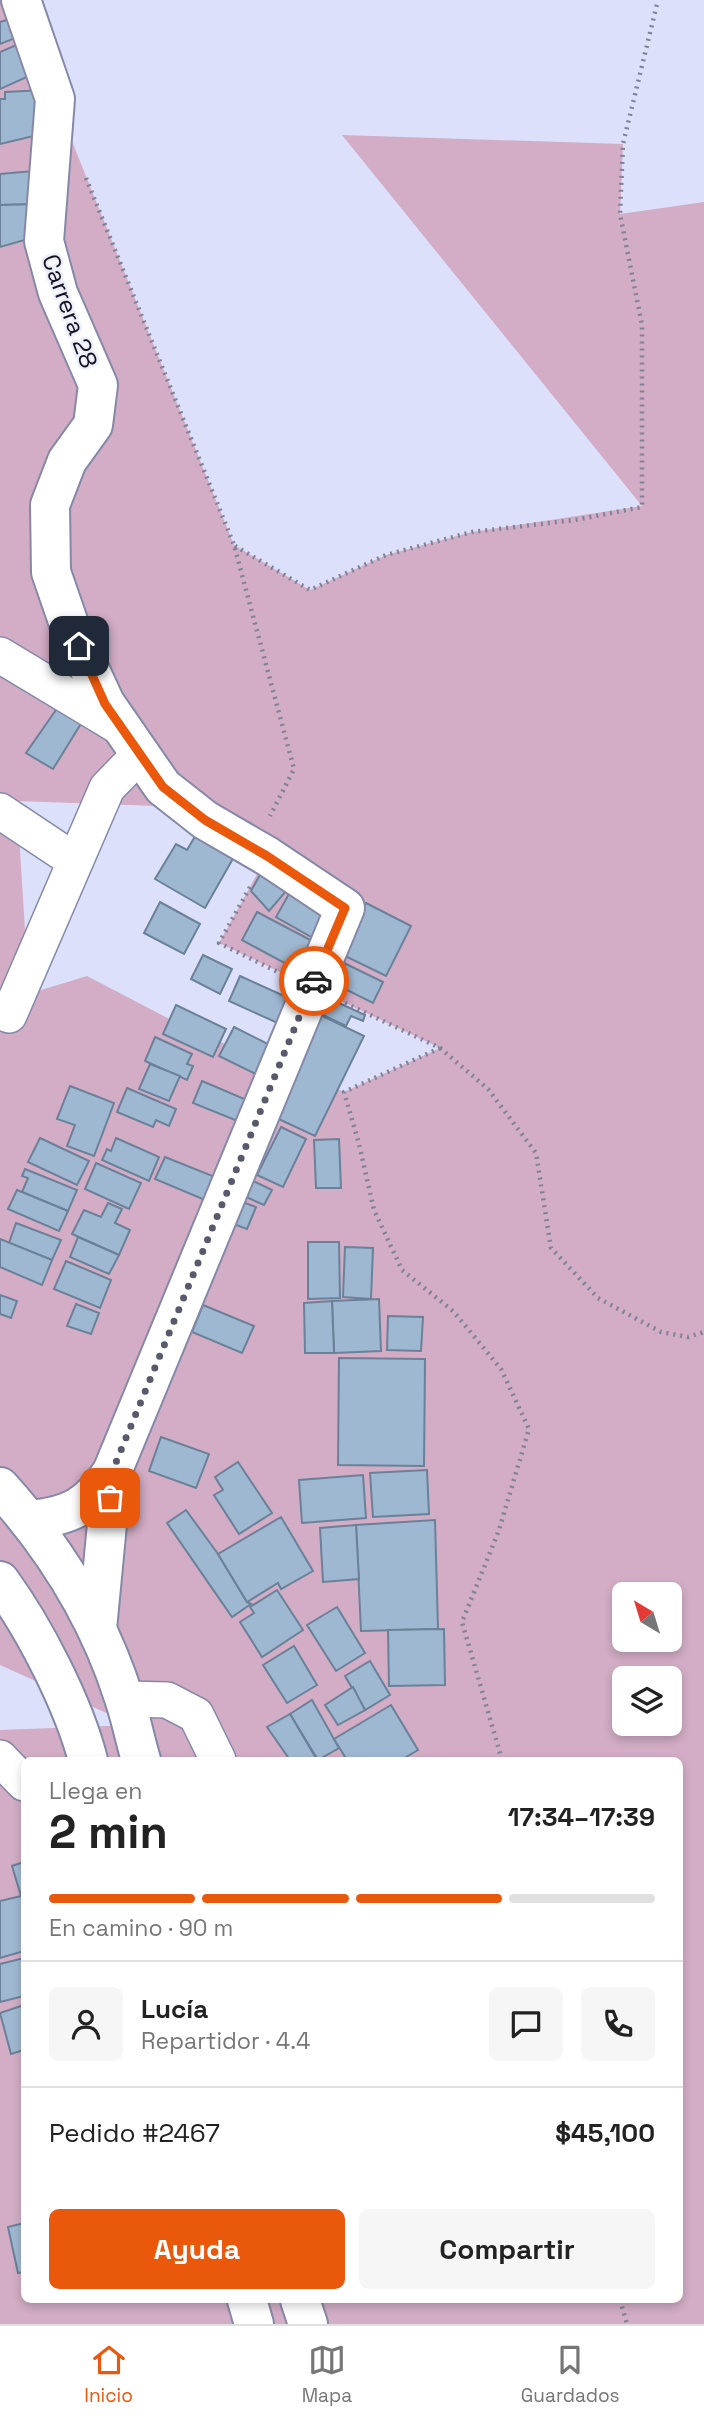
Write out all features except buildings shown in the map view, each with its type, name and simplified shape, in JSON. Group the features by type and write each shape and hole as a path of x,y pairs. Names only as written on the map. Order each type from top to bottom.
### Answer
{"main road":[{"name":"Carrera 28","path":"21,0 55,99 44,240 58,293 98,385 93,425 67,461 50,505 51,572 70,627 100,692 163,787 205,820 267,856 345,908 311,988"},
{"path":"30,1520 55,1518 79,1508 98,1492 112,1472 311,988"},
{"path":"97,1629 112,1472"},
{"path":"0,1487 30,1520 68,1576 97,1629 125,1699 140,1757"},
{"path":"0,1581 18,1606 69,1706 87,1757"},
{"path":"248,2303 254,2324"},
{"path":"301,2303 308,2324"}],"street":[{"path":"0,654 132,742 107,788 75,861 10,994"},
{"path":"0,811 75,861"},
{"path":"125,1699 167,1700 196,1715 217,1757"},
{"path":"0,1758 21,1780"}],"path":[{"path":"234,545 310,590 386,555 472,532 575,520 642,507 642,325 620,215 623,144 658,0"},
{"path":"85,175 234,545 294,769 260,836 267,856 219,943 440,1048 488,1089 536,1153 551,1248 598,1298 661,1332 688,1337 704,1332"},
{"path":"440,1048 345,1092 374,1210 402,1270 453,1311 501,1369 529,1429 499,1530 462,1622 501,1757"},
{"path":"622,2303 627,2324"}],"shaded area":[{"path":"0,0 21,0 55,99 234,545 310,590 386,555 472,532 642,506 342,135 623,144 620,214 704,202 704,2324 0,2324 0,1730 133,1725 0,1665","holes":["17,801 214,808 267,856 219,943 440,1048 344,1092 258,1055 200,1035 87,976 15,998 25,931"]}],"way so far":[{"path":"110,1498 112,1472 314,981"}],"route":[{"path":"79,646 105,704 163,787 205,820 267,856 345,908 314,981"}]}
